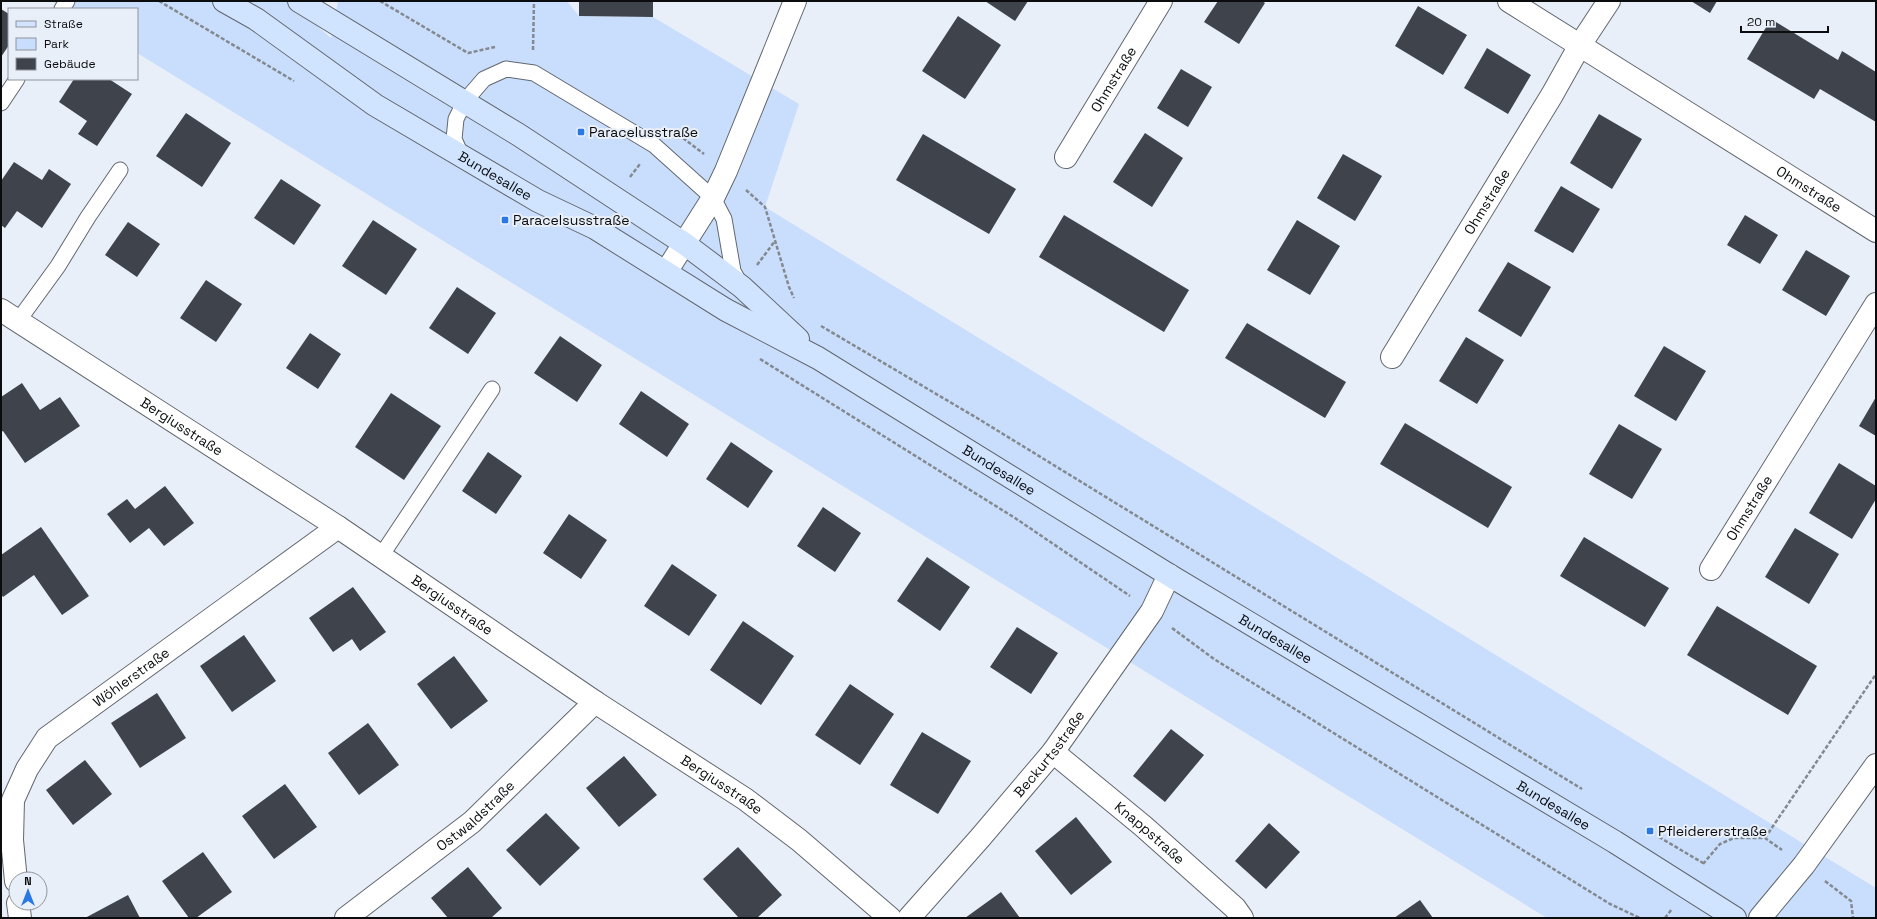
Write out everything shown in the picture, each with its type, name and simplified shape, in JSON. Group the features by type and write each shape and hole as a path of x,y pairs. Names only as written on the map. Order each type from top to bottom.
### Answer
{"street":[{"name":"Bundesallee","path":"224,1 256,19 375,105 538,202 595,228 726,310 818,358 1170,575 1615,842 1735,918"},
{"name":"Bundesallee","path":"299,1 465,101 685,244 742,287 818,358"},
{"path":"666,272 713,198 734,153 795,1"},
{"name":"Ohmstraße","path":"1066,157 1161,1"},
{"name":"Ohmstraße","path":"1509,1 1876,231"},
{"name":"Ohmstraße","path":"1392,357 1552,95 1580,45 1609,1"},
{"name":"Ohmstraße","path":"1711,569 1876,304"},
{"name":"Bergiusstraße","path":"9,315 338,527 595,702 745,798 799,840 890,918"},
{"name":"Wöhlerstraße","path":"15,871 12,840 13,800 27,769 47,738 338,527"},
{"name":"Beckurtsstraße","path":"909,918 980,838 1053,752 1152,611 1170,575"},
{"name":"Ostwaldstraße","path":"346,918 472,822 595,702"},
{"name":"Knappstraße","path":"1053,752 1148,831 1235,908 1242,918"},
{"path":"1760,918 1804,865 1876,765"}],"lane":[{"path":"463,158 454,138 456,119 465,101 484,79 506,69 534,73 654,145 713,198 724,219 733,271 742,287"},
{"path":"1,103 16,80"},
{"path":"9,315 58,266 88,217 120,170"},
{"path":"381,556 492,389"}],"path":[{"path":"534,1 534,73"},
{"path":"765,207 789,287 795,299"},
{"path":"818,324 977,418 1582,789"},
{"path":"758,359 1015,518 1152,611 1181,636 1214,659 1610,904 1640,918"},
{"path":"1765,838 1876,674"},
{"path":"1657,835 1703,863"},
{"path":"1851,901 1853,918"}],"green space":[{"path":"51,1 289,1 331,38 338,1 567,1 579,16 653,17 799,104 765,207 1876,888 1876,918 1547,918 138,54 138,8 63,8"}],"building":[{"path":"579,1 653,1 653,17 579,16"},
{"path":"985,1 1028,1 1015,21"},
{"path":"1218,1 1262,1 1265,3 1239,44 1204,22"},
{"path":"1691,1 1717,1 1710,13"},
{"path":"1418,6 1467,35 1443,75 1395,46"},
{"path":"1,9 8,13 8,46 1,57"},
{"path":"958,16 1001,45 965,99 922,71"},
{"path":"1771,19 1838,60 1842,51 1876,72 1876,122 1820,89 1814,99 1747,59"},
{"path":"1487,48 1531,75 1508,114 1464,88"},
{"path":"1181,69 1212,87 1188,127 1157,108"},
{"path":"73,80 111,80 132,94 97,146 78,134 87,121 59,102"},
{"path":"186,113 231,143 202,187 156,156"},
{"path":"1599,114 1642,139 1612,189 1570,163"},
{"path":"1145,133 1183,158 1152,207 1113,182"},
{"path":"923,134 1016,189 989,234 896,180"},
{"path":"1343,154 1382,176 1355,221 1317,198"},
{"path":"14,162 42,180 49,169 71,184 42,228 17,211 5,228 1,225 1,181"},
{"path":"281,179 321,205 294,245 254,218"},
{"path":"1561,186 1600,209 1573,253 1534,231"},
{"path":"1064,215 1189,290 1164,332 1039,257"},
{"path":"1745,215 1778,235 1760,264 1727,245"},
{"path":"373,220 417,249 386,295 342,266"},
{"path":"1297,220 1340,246 1310,295 1267,270"},
{"path":"128,222 160,244 137,277 105,255"},
{"path":"1806,250 1850,276 1826,316 1782,290"},
{"path":"1508,262 1551,287 1521,337 1478,311"},
{"path":"206,280 242,304 216,342 180,318"},
{"path":"457,287 496,313 468,354 429,328"},
{"path":"1247,323 1346,382 1325,418 1225,358"},
{"path":"310,333 341,354 318,389 286,368"},
{"path":"560,336 602,365 577,402 534,373"},
{"path":"1466,337 1504,360 1477,404 1439,381"},
{"path":"1664,346 1706,371 1676,421 1634,396"},
{"path":"22,383 40,410 60,397 80,426 25,463 3,431 1,432 1,397"},
{"path":"641,391 689,424 667,457 619,424"},
{"path":"391,393 441,426 404,480 355,447"},
{"path":"1876,397 1876,436 1859,426"},
{"path":"1405,423 1512,487 1488,528 1380,464"},
{"path":"1619,424 1662,449 1632,499 1589,474"},
{"path":"731,442 773,471 748,508 706,479"},
{"path":"488,452 522,476 496,514 462,491"},
{"path":"1839,463 1876,486 1876,499 1852,539 1809,513"},
{"path":"165,486 194,523 164,546 149,528 130,543 107,514 127,499 135,509"},
{"path":"823,507 861,533 835,572 797,546"},
{"path":"569,514 607,540 581,579 543,553"},
{"path":"41,527 89,596 62,615 34,575 3,597 1,594 1,555"},
{"path":"1795,528 1839,554 1809,604 1765,577"},
{"path":"1584,537 1669,588 1645,627 1560,576"},
{"path":"927,557 970,587 940,631 897,601"},
{"path":"672,564 717,595 689,636 644,606"},
{"path":"353,587 386,632 360,651 352,639 333,652 309,618"},
{"path":"1717,606 1817,666 1788,715 1687,655"},
{"path":"743,621 794,656 761,705 710,670"},
{"path":"1017,627 1058,653 1031,694 990,667"},
{"path":"244,635 276,681 232,712 200,666"},
{"path":"454,656 488,701 451,729 417,684"},
{"path":"850,684 894,714 860,765 815,735"},
{"path":"157,693 186,738 140,768 111,723"},
{"path":"368,723 399,765 359,795 328,753"},
{"path":"1171,729 1204,755 1165,802 1133,776"},
{"path":"922,732 971,761 938,814 890,785"},
{"path":"624,756 657,795 619,827 586,788"},
{"path":"85,760 112,794 73,825 46,790"},
{"path":"285,784 317,827 274,859 242,816"},
{"path":"546,813 580,848 540,886 506,850"},
{"path":"1076,817 1112,862 1071,895 1035,851"},
{"path":"1269,823 1300,852 1266,889 1235,861"},
{"path":"738,847 782,895 757,918 739,918 703,879"},
{"path":"203,852 232,892 196,918 189,918 162,881"},
{"path":"468,867 502,908 491,918 448,918 431,898"},
{"path":"1001,892 1020,918 965,918"},
{"path":"128,895 140,918 85,918"},
{"path":"1420,900 1433,918 1394,918"}],"place":[{"name":"Paracelusstraße","path":"581,132"},
{"name":"Paracelsusstraße","path":"505,220"},
{"name":"Pfleidererstraße","path":"1650,831"}]}
